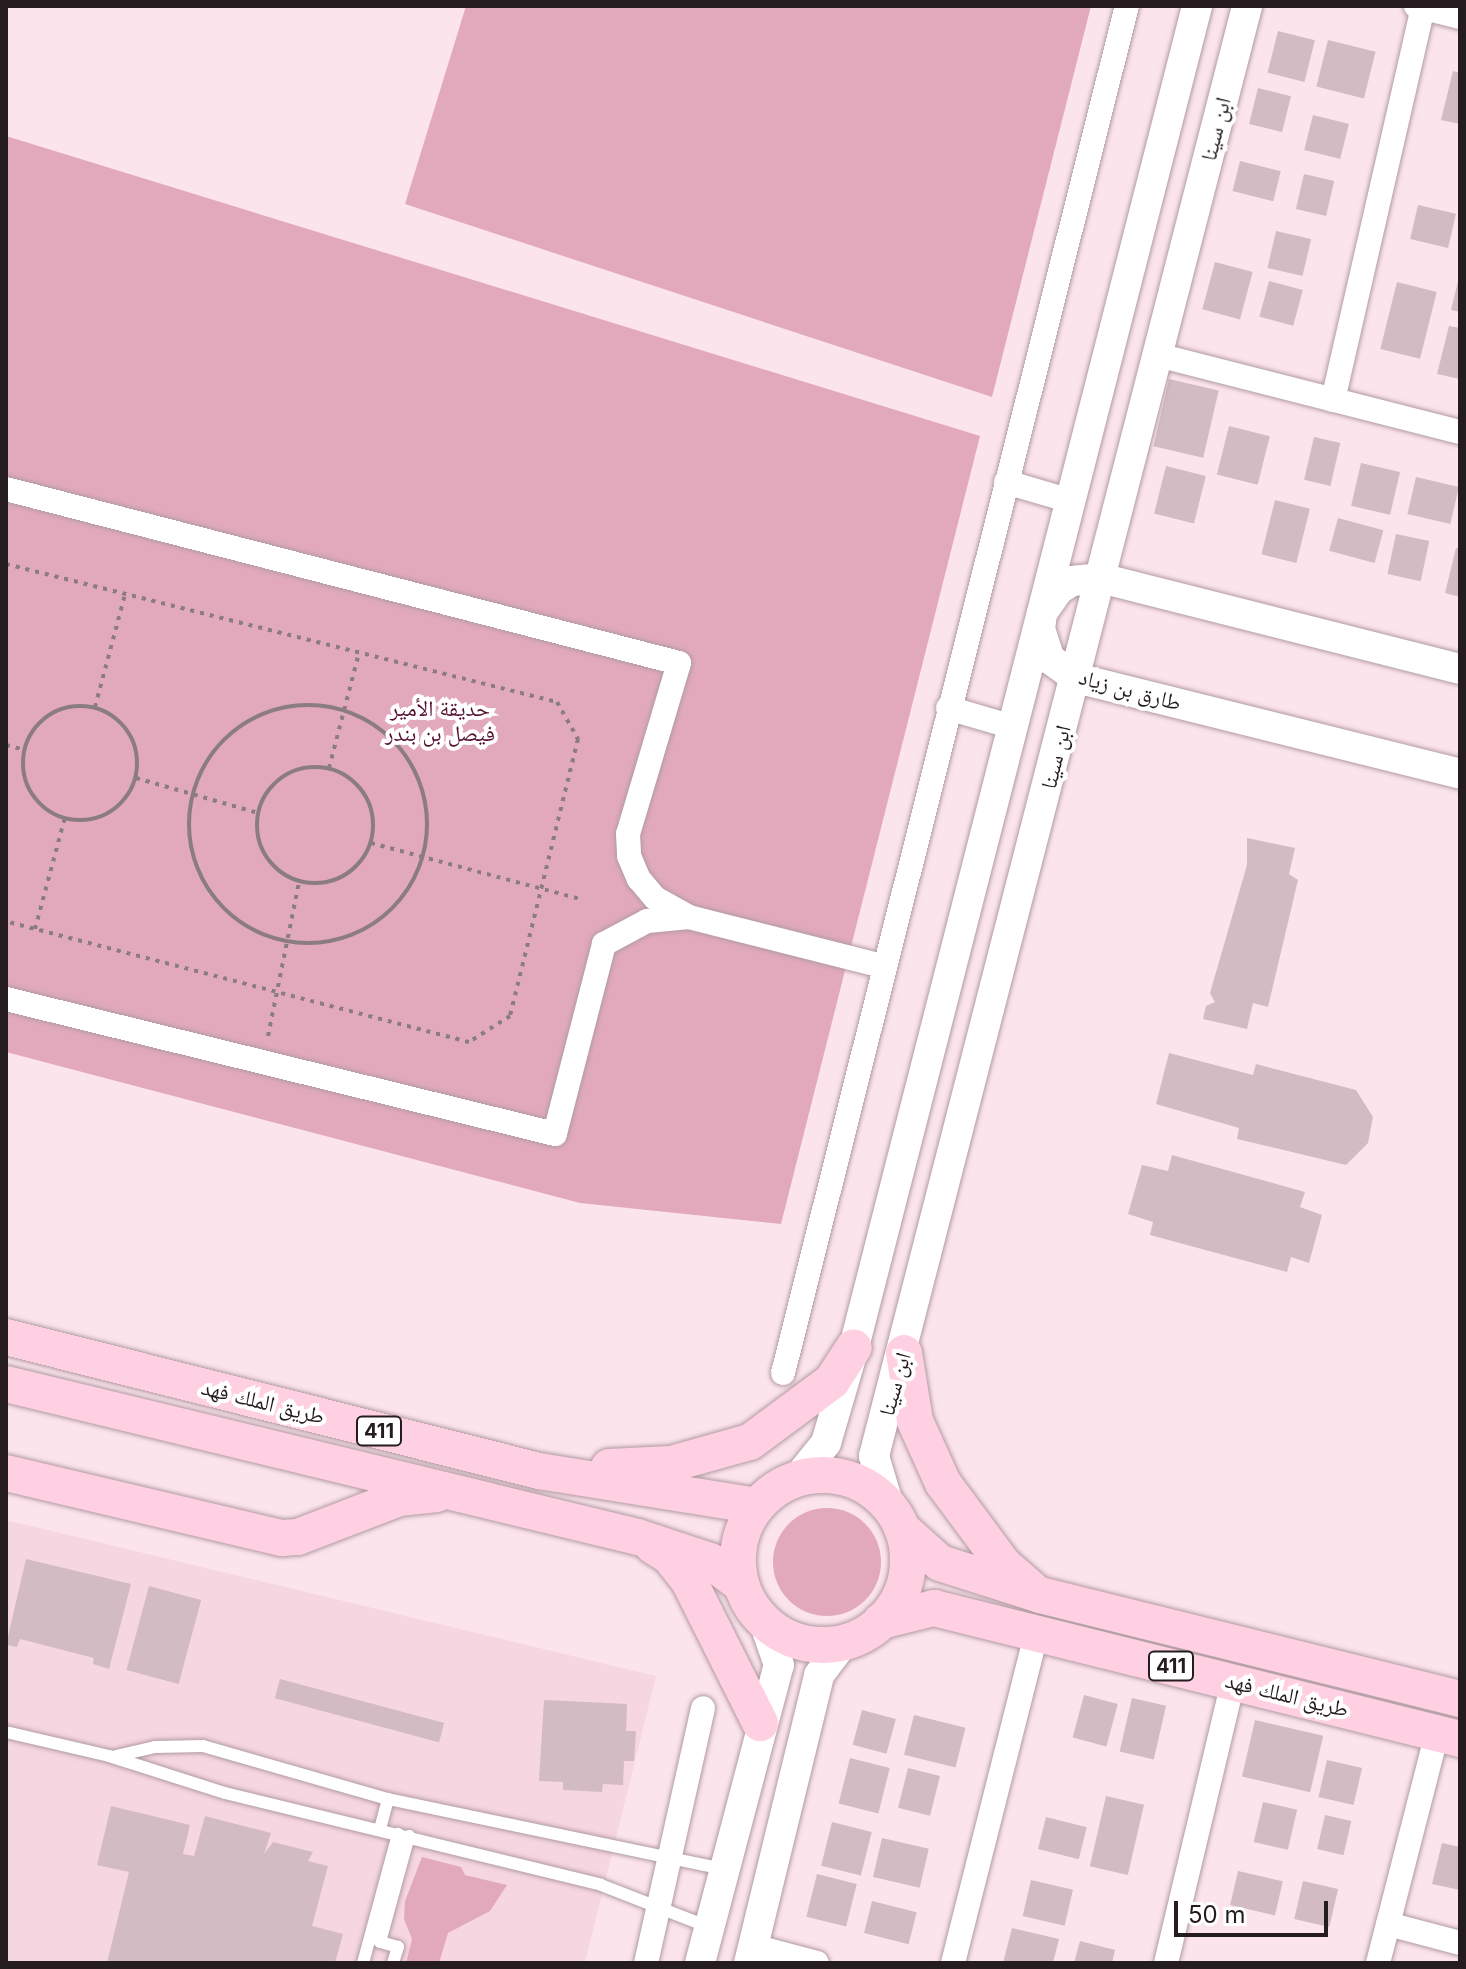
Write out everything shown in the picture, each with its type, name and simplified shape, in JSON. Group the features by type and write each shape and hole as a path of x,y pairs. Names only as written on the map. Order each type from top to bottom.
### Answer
{"main road":[{"name":"طريق الملك فهد","path":"6,1337 539,1471 757,1506"},
{"path":"539,1471 671,1464 750,1442 832,1381 854,1347"},
{"path":"904,1353 915,1421 943,1483 1004,1565 1040,1595"},
{"name":"طريق الملك فهد","path":"6,1384 638,1537 710,1561 741,1584"},
{"path":"6,1473 282,1538 298,1537 399,1498 461,1494"},
{"name":"411","path":"797,1479 848,1478 896,1518"},
{"path":"757,1506 797,1479"},
{"name":"411","path":"757,1506 743,1530 737,1557 741,1584 764,1622"},
{"path":"881,1621 906,1578 896,1518"},
{"name":"طريق الملك فهد","path":"896,1518 940,1563 1040,1595 1460,1699"},
{"path":"638,1537 669,1556 689,1581 760,1723"},
{"name":"طريق الملك فهد","path":"881,1621 934,1608 1448,1736"},
{"name":"411","path":"844,1642 881,1621"},
{"path":"764,1622 802,1641 844,1642"}],"street":[{"path":"783,1373 882,966 1127,6"},
{"path":"797,1479 826,1443 854,1347 1197,6"},
{"name":"ابن سينا","path":"896,1518 874,1456 904,1353 1247,6"},
{"path":"1333,400 1420,7 1460,17"},
{"path":"1158,355 1460,432"},
{"path":"1006,482 1071,501"},
{"path":"6,489 679,663 629,845 647,888 689,917"},
{"path":"1042,613 1059,589 1086,578 1101,578 1460,669"},
{"name":"طارق بن زياد","path":"1042,613 1042,645 1050,659 1076,678 1460,774"},
{"path":"948,708 1013,727"},
{"path":"6,999 555,1134 604,944 647,921 689,917 882,966"},
{"path":"700,1963 760,1723 779,1665 764,1622"},
{"path":"953,1963 1036,1634"},
{"path":"817,1963 751,1955 819,1675 844,1642"},
{"path":"1166,1963 1233,1681"},
{"path":"646,1963 703,1708"},
{"path":"1378,1963 1448,1736"},
{"path":"1388,1924 1460,1943"}],"lane":[{"path":"6,1732 109,1756 225,1793 601,1885 709,1927"},
{"path":"109,1756 155,1747 203,1746 388,1799 724,1869"},
{"path":"380,1829 388,1799"},
{"path":"363,1963 403,1835"},
{"path":"393,1963 398,1947 380,1942 403,1835"}],"path":[{"path":"6,564 557,702 578,739 510,1016 469,1042 6,921"},
{"path":"95,707 125,594"},
{"path":"329,768 359,653"},
{"path":"303,704 344,710 375,724 402,749 421,782 428,819 423,857 405,894 375,923 337,941 287,941 255,933 221,909 198,874 188,834 192,793 207,758 224,740 266,712 303,704"},
{"path":"95,707 125,727 134,742 136,778 113,810 95,818 65,817 40,804 29,788 25,750 43,719 68,708 95,707"},
{"path":"6,745 25,750"},
{"path":"329,768 347,775 371,805 371,843 363,859 343,877 317,884 299,882 270,863 261,848 258,813 270,789 292,771 329,768"},
{"path":"136,778 258,813"},
{"path":"35,929 65,817"},
{"path":"371,843 580,899"},
{"path":"268,1036 299,882"}],"shaded area":[{"path":"6,1520 656,1676 585,1963 6,1963"}],"green space":[{"path":"466,6 1091,6 992,397 405,204"},
{"name":"حديقة الأمير فيصل بن بندر","path":"6,136 980,436 781,1224 580,1203 6,1052"},
{"path":"827,1508 848,1512 865,1524 877,1541 881,1562 877,1583 865,1600 848,1612 827,1616 806,1612 789,1600 777,1583 773,1562 777,1541 789,1524 806,1512"},
{"path":"422,1857 461,1867 465,1875 507,1885 490,1911 448,1933 439,1963 406,1963 412,1939 404,1919 405,1901"}],"building":[{"path":"1278,31 1315,40 1304,82 1268,73"},
{"path":"1328,40 1376,52 1364,98 1316,87"},
{"path":"1453,71 1460,73 1460,124 1441,120"},
{"path":"1258,88 1291,96 1282,132 1249,124"},
{"path":"1313,115 1349,124 1340,159 1304,150"},
{"path":"1240,161 1281,171 1273,201 1233,191"},
{"path":"1304,174 1334,181 1326,216 1296,209"},
{"path":"1418,205 1456,214 1448,248 1410,239"},
{"path":"1276,231 1311,239 1303,276 1267,268"},
{"path":"1215,262 1253,272 1240,319 1202,309"},
{"path":"1460,278 1460,312 1451,310"},
{"path":"1269,281 1303,290 1293,326 1259,317"},
{"path":"1397,282 1437,292 1420,359 1380,349"},
{"path":"1449,326 1460,328 1460,379 1437,374"},
{"path":"1169,379 1219,390 1203,458 1153,446"},
{"path":"1229,426 1270,436 1258,485 1217,475"},
{"path":"1314,437 1340,443 1330,486 1304,480"},
{"path":"1361,463 1400,472 1390,515 1351,506"},
{"path":"1166,466 1206,476 1194,523 1154,514"},
{"path":"1416,477 1459,487 1450,524 1407,514"},
{"path":"1275,500 1310,509 1296,563 1261,554"},
{"path":"1338,518 1383,530 1375,563 1329,551"},
{"path":"1396,534 1429,541 1421,581 1387,574"},
{"path":"1456,548 1460,548 1460,597 1445,593"},
{"path":"1247,838 1295,848 1289,874 1298,880 1268,1007 1253,1003 1247,1029 1203,1019 1206,1006 1215,1002 1210,993 1247,865"},
{"path":"1169,1053 1253,1075 1256,1064 1356,1090 1373,1117 1368,1143 1346,1165 1237,1139 1239,1128 1156,1104"},
{"path":"1172,1155 1305,1192 1300,1207 1322,1215 1309,1263 1291,1257 1287,1272 1150,1235 1153,1222 1128,1214 1142,1165 1168,1171"},
{"path":"26,1559 131,1584 109,1669 93,1664 94,1658 20,1639 17,1647 6,1645"},
{"path":"149,1586 201,1600 179,1684 126,1670"},
{"path":"280,1679 444,1723 439,1742 275,1698"},
{"path":"1084,1695 1118,1704 1106,1747 1073,1738"},
{"path":"1132,1698 1166,1706 1154,1759 1120,1752"},
{"path":"544,1700 627,1704 626,1731 636,1731 634,1761 624,1761 623,1785 603,1784 602,1792 563,1790 563,1782 539,1781"},
{"path":"862,1710 896,1719 886,1754 853,1745"},
{"path":"914,1715 965,1728 956,1768 904,1755"},
{"path":"1255,1720 1323,1736 1310,1792 1242,1777"},
{"path":"850,1758 890,1768 878,1814 839,1804"},
{"path":"1327,1760 1362,1768 1354,1805 1318,1797"},
{"path":"908,1768 940,1776 930,1816 898,1808"},
{"path":"1106,1796 1144,1805 1128,1875 1090,1866"},
{"path":"1263,1802 1297,1810 1288,1850 1254,1842"},
{"path":"111,1806 190,1825 183,1854 194,1856 205,1816 271,1833 264,1854 273,1842 313,1852 308,1861 328,1866 312,1926 343,1934 335,1963 107,1963 129,1872 97,1865"},
{"path":"1325,1815 1351,1821 1343,1855 1317,1849"},
{"path":"1046,1817 1087,1827 1079,1859 1038,1849"},
{"path":"832,1822 872,1832 861,1876 821,1866"},
{"path":"882,1838 929,1849 920,1888 873,1877"},
{"path":"1442,1843 1460,1847 1460,1890 1432,1884"},
{"path":"1238,1871 1283,1881 1275,1915 1230,1905"},
{"path":"817,1874 857,1884 846,1927 806,1917"},
{"path":"1031,1880 1073,1890 1065,1926 1023,1916"},
{"path":"1303,1881 1338,1889 1329,1927 1294,1919"},
{"path":"872,1901 917,1912 909,1944 864,1933"},
{"path":"1012,1928 1059,1939 1053,1963 1003,1963"},
{"path":"1080,1941 1115,1950 1112,1963 1074,1963"}]}
